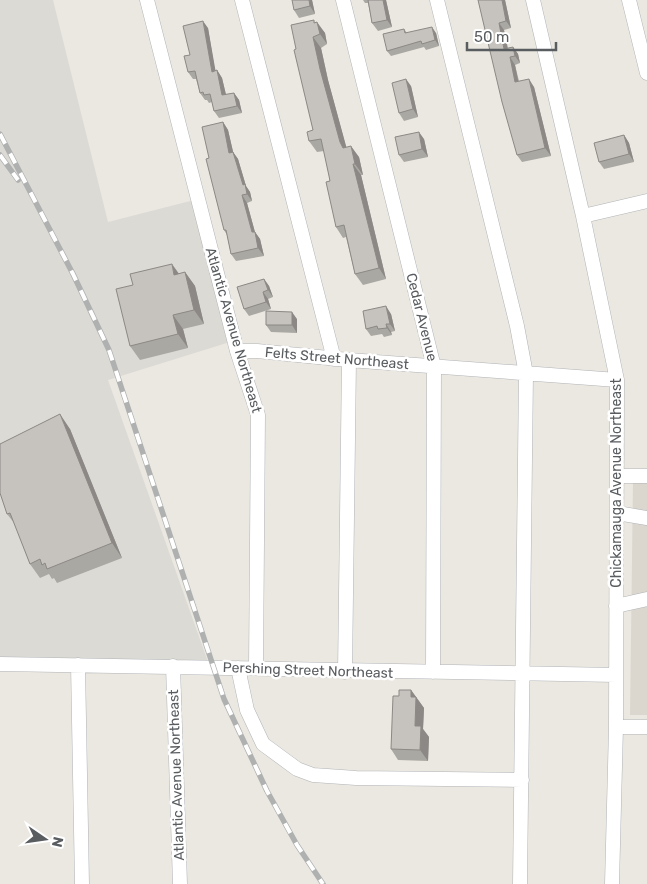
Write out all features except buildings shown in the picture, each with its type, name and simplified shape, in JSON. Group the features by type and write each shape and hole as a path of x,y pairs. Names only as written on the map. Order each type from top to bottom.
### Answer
{"street":[{"name":"Atlantic Avenue Northeast","path":"148,0 237,351 258,415 256,668"},
{"path":"242,0 334,359"},
{"name":"Cedar Avenue","path":"343,0 434,367 433,672"},
{"path":"437,0 526,374 524,674 520,884"},
{"name":"Chickamauga Avenue Northeast","path":"533,0 583,216 617,380 616,728 612,884"},
{"path":"629,0 647,73"},
{"path":"583,216 647,201"},
{"name":"Felts Street Northeast","path":"237,351 257,351 334,359 617,380"},
{"path":"345,672 348,360"},
{"path":"618,476 647,476"},
{"path":"617,513 647,518"},
{"path":"616,606 647,599"},
{"name":"Pershing Street Northeast","path":"0,664 173,666 345,672 616,675"},
{"path":"78,665 82,884"},
{"name":"Atlantic Avenue Northeast","path":"173,666 180,884"},
{"path":"238,668 247,710 263,744 297,769 313,775 356,778 522,780"},
{"path":"616,728 647,727"}],"shaded area":[{"path":"0,0 53,0 108,222 194,200 230,342 108,380 208,662 0,657"},
{"path":"633,481 647,481 647,715 630,715"}],"railway":[{"path":"0,134 73,274 109,350 224,699 267,791 297,845 323,884"},
{"path":"0,155 18,180"}]}
